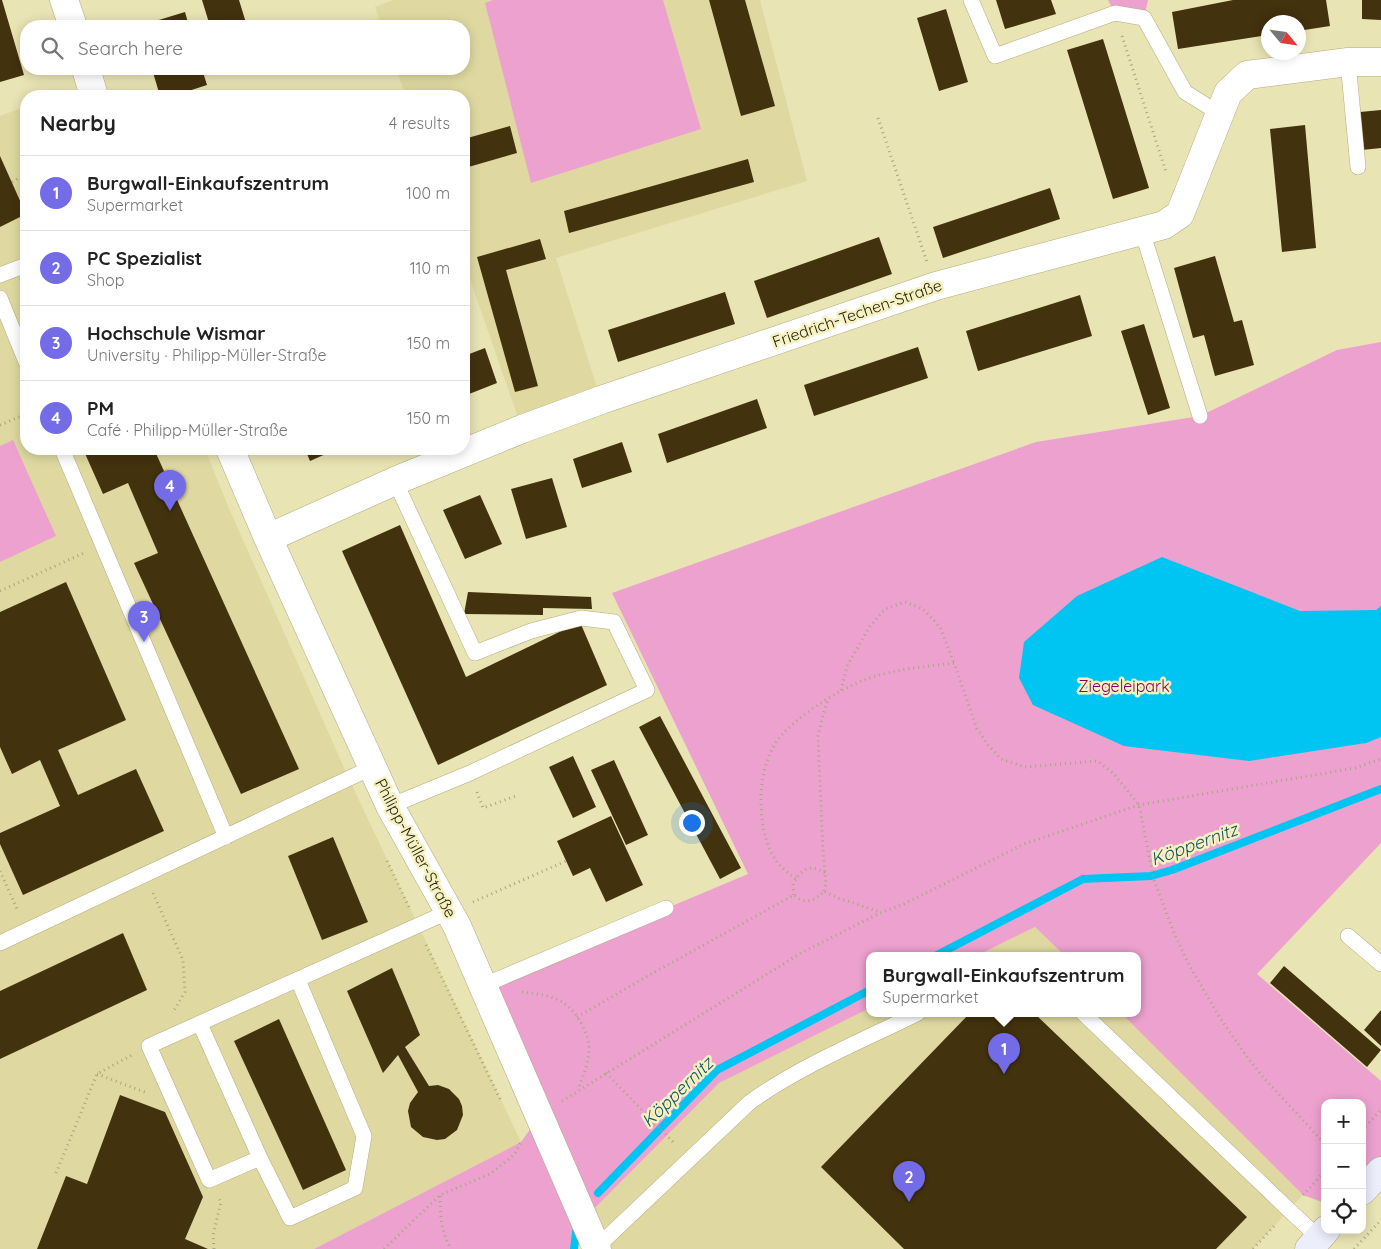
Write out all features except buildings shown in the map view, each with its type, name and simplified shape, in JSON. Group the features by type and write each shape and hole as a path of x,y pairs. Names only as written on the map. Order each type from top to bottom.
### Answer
{"street":[{"path":"64,0 71,20"},
{"path":"1180,214 1228,93 1247,75 1348,62 1381,62"},
{"path":"88,75 92,90"},
{"name":"Friedrich-Techen-Straße","path":"470,450 601,400 936,286 1164,225 1180,214"},
{"name":"Philipp-Müller-Straße","path":"233,455 268,538 374,766 390,806 458,908 482,986 597,1248"},
{"name":"Friedrich-Techen-Straße","path":"268,538 395,481 458,455"},
{"path":"1364,1189 1381,1171"}],"lane":[{"path":"972,0 995,56 1114,13 1144,18 1185,92 1220,114"},
{"path":"1348,62 1358,167"},
{"path":"1142,231 1200,416"},
{"path":"0,275 20,267"},
{"path":"0,298 20,347"},
{"path":"65,455 226,836"},
{"path":"390,806 470,773 647,690 614,622 581,618 531,631 474,653 395,481"},
{"path":"0,943 374,766"},
{"path":"260,1158 209,1180 149,1046 458,908"},
{"path":"482,986 666,908"},
{"path":"1348,936 1381,964"},
{"path":"200,1024 260,1158 290,1218 355,1188 364,1136 298,980"},
{"path":"597,1248 750,1102 798,1072 910,1017"},
{"path":"1087,1017 1318,1239"}],"path":[{"path":"1114,13 1180,214"},
{"path":"878,118 936,286"},
{"path":"12,182 20,177"},
{"path":"0,425 20,417"},
{"path":"0,591 103,544"},
{"path":"841,690 847,666 870,626 885,609 905,602 923,609 940,627 978,729 988,746 1001,759 1025,767 1097,761 1113,773 1139,805 1154,880 1174,933 1188,962 1220,1018 1246,1056 1321,1140"},
{"path":"796,878 780,867 772,855 764,831 760,806 762,784 769,757 776,743 793,725 841,690 865,679 896,670 954,663"},
{"path":"825,873 812,867 802,871 793,884 794,895 798,899 809,901 818,897 824,890 826,883 818,736 829,699"},
{"path":"384,1249 440,1195 490,1174 505,1163 514,1154 539,1117 578,1090 802,953 880,913 904,904 1024,844 1139,805 1355,768 1381,759"},
{"path":"470,773 483,808 516,796"},
{"path":"458,908 566,861"},
{"path":"0,871 27,930"},
{"path":"56,1173 96,1074 149,1046 185,992 183,960 145,874"},
{"path":"824,890 838,898 880,913"},
{"path":"577,1017 794,895"},
{"path":"482,986 546,995 564,1003 577,1017 589,1049 586,1068 578,1090"},
{"path":"606,1073 666,1134"},
{"path":"96,1074 175,1104"},
{"path":"1366,1126 1381,1110"},
{"path":"209,1180 221,1202 213,1234 214,1249"},
{"path":"440,1195 440,1220 451,1249"},
{"path":"1354,1249 1381,1220"}],"shaded area":[{"path":"393,0 760,0 807,181 556,258 601,400 522,429 470,279 470,90 404,90 398,75 470,75 470,20 380,20 375,7"},
{"path":"20,108 20,455 207,455 228,506 349,779 521,1142 314,1249 0,1249 0,116"},
{"path":"1035,927 1061,952 984,952"},
{"path":"866,1010 866,1017 1125,1017 1303,1195 1253,1249 597,1249 584,1219 719,1083"}],"green space":[{"path":"493,0 663,0 701,129 531,183 485,3"},
{"path":"1108,0 1148,0 1144,18 1115,13"},
{"name":"Ziegeleipark","path":"1381,342 1381,843 1257,974 1381,1081 1381,1171 1366,1187 1366,1099 1321,1099 1321,1202 1303,1195 1125,1017 1141,1017 1141,952 1061,952 1035,927 984,952 866,952 866,1010 719,1083 584,1219 572,1249 314,1249 521,1142 539,1117 482,986 748,874 612,593 1036,442 1200,416 1337,350"},
{"path":"13,440 56,536 0,562 0,446"}],"water":[{"path":"1162,557 1300,611 1376,610 1381,606 1381,737 1366,743 1249,761 1124,746 1033,705 1019,678 1024,642 1077,596"}],"waterway":[{"name":"Köppernitz","path":"943,952 1083,879 1151,876 1172,870 1381,789"},
{"name":"Köppernitz","path":"598,1193 717,1070 866,992"},
{"name":"Köppernitz","path":"574,1249 577,1225"}],"place":[{"name":"PM","path":"170,511"},
{"name":"Hochschule Wismar","path":"144,642"},
{"name":"Burgwall-Einkaufszentrum","path":"1004,1074"},
{"name":"PC Spezialist","path":"909,1202"}]}
